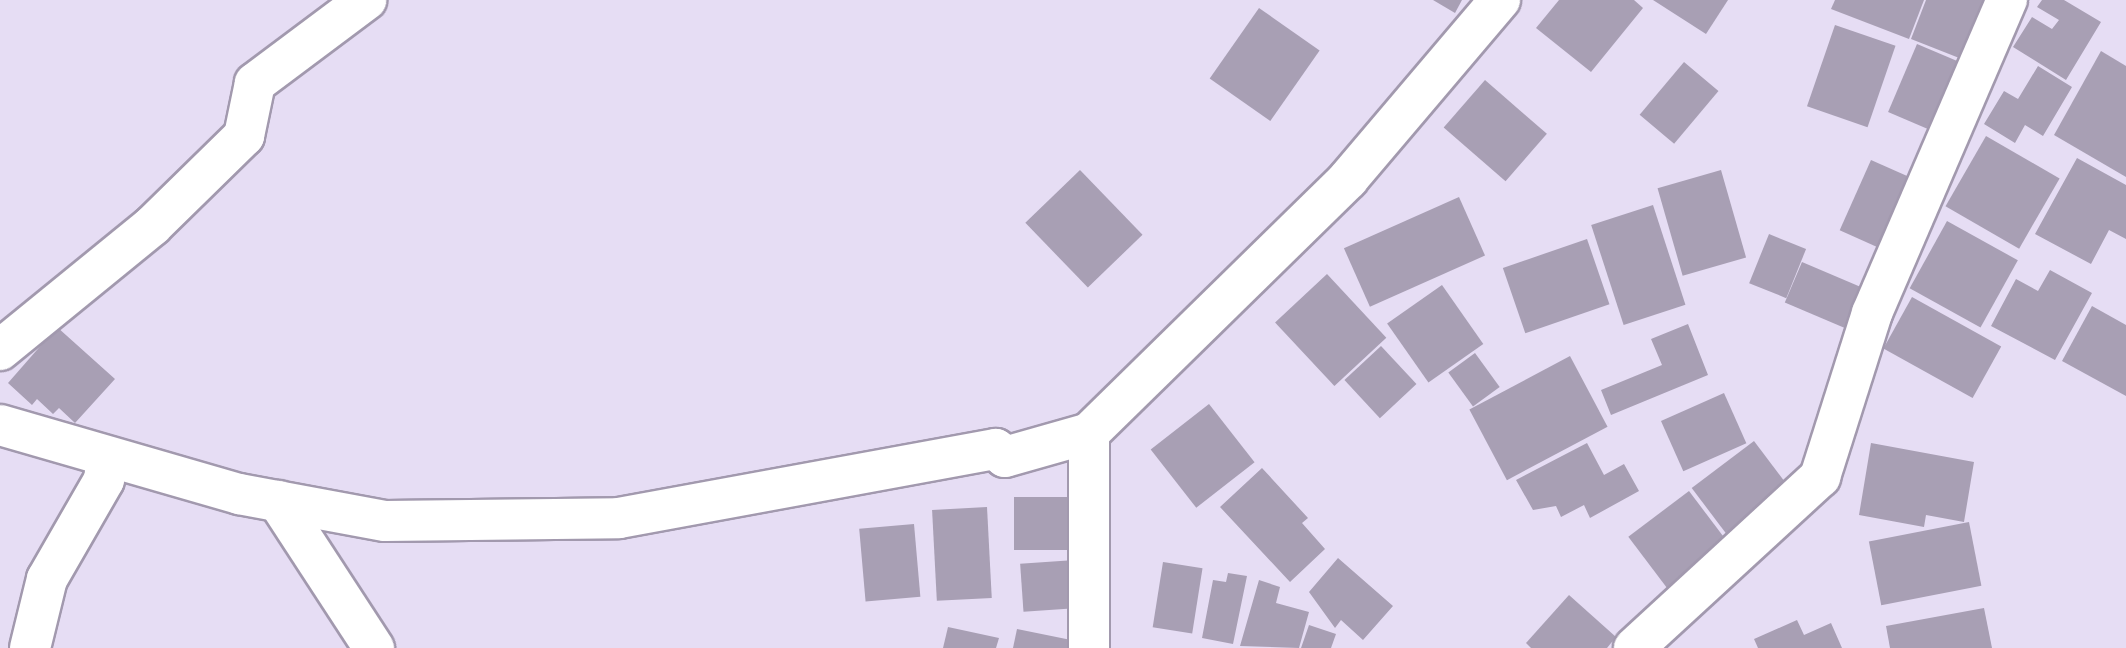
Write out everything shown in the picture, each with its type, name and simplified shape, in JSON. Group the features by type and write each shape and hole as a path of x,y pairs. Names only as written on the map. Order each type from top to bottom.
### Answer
{"street":[{"path":"0,350 152,226 244,136 255,83 366,0"},
{"path":"0,425 107,457 278,501 385,521 619,518 996,449 1005,457 1089,433 1348,179 1500,0"},
{"path":"1634,648 1820,477 1872,313 2007,0"},
{"path":"1089,433 1089,648"},
{"path":"30,648 47,579 104,480 107,457"},
{"path":"278,501 374,648"}],"building":[{"path":"1433,0 1462,0 1455,13"},
{"path":"1559,0 1634,0 1643,8 1591,72 1536,28"},
{"path":"1653,0 1728,0 1706,34"},
{"path":"1835,0 1924,0 1909,39 1831,9"},
{"path":"1926,0 2001,0 1977,65 1911,39"},
{"path":"2042,0 2064,0 2101,22 2066,80 2013,47 2032,17 2052,29 2059,20 2037,7"},
{"path":"1259,8 1320,50 1270,121 1210,78"},
{"path":"1835,25 1896,46 1868,127 1807,106"},
{"path":"1917,44 1973,68 1944,136 1888,112"},
{"path":"2101,51 2126,66 2126,177 2054,135"},
{"path":"1684,62 1718,91 1674,144 1640,115"},
{"path":"2038,66 2072,87 2043,136 2025,125 2015,143 1984,124 2004,91 2018,99"},
{"path":"1485,80 1547,134 1506,181 1444,128"},
{"path":"1986,136 2060,178 2019,249 1946,206"},
{"path":"2077,158 2126,185 2126,239 2109,230 2091,264 2035,234"},
{"path":"1871,160 1921,182 1890,253 1840,230"},
{"path":"1080,170 1143,235 1088,288 1025,223"},
{"path":"1721,170 1746,257 1683,276 1658,188"},
{"path":"1459,197 1485,255 1370,307 1344,248"},
{"path":"1653,205 1685,305 1624,325 1591,225"},
{"path":"1947,221 2018,260 1981,328 1910,288"},
{"path":"1769,234 1806,249 1786,298 1749,283"},
{"path":"1587,239 1609,304 1525,333 1503,268"},
{"path":"1802,262 1866,289 1848,329 1785,303"},
{"path":"2050,270 2092,293 2055,360 1991,326 2016,279 2038,291"},
{"path":"1327,274 1386,338 1334,386 1275,322"},
{"path":"1442,285 1483,344 1428,382 1387,323"},
{"path":"1912,297 2001,346 1973,398 1883,349"},
{"path":"2092,306 2126,325 2126,396 2062,361"},
{"path":"1688,324 1708,375 1611,415 1601,390 1662,365 1651,339"},
{"path":"57,327 115,379 75,423 59,408 53,414 37,399 32,405 8,383"},
{"path":"1381,346 1416,384 1380,418 1344,380"},
{"path":"1475,353 1500,387 1473,406 1448,372"},
{"path":"1570,356 1608,427 1507,480 1469,410"},
{"path":"1724,393 1746,443 1683,471 1661,421"},
{"path":"1209,404 1255,462 1196,508 1151,450"},
{"path":"1754,441 1793,492 1730,539 1692,488"},
{"path":"1587,443 1604,475 1624,464 1639,491 1590,518 1584,505 1561,517 1556,506 1533,510 1516,480"},
{"path":"1871,443 1974,462 1964,522 1926,515 1924,527 1859,515"},
{"path":"1262,468 1308,518 1302,523 1325,549 1290,582 1220,507"},
{"path":"1689,491 1728,542 1667,588 1628,537"},
{"path":"1014,497 1082,497 1082,550 1014,550"},
{"path":"987,507 992,598 937,601 932,510"},
{"path":"1969,522 1981,586 1881,605 1869,541"},
{"path":"914,524 920,597 866,602 859,529"},
{"path":"1338,558 1393,606 1363,640 1341,620 1335,628 1309,592"},
{"path":"1075,560 1078,608 1023,612 1020,564"},
{"path":"1163,562 1203,568 1192,633 1153,627"},
{"path":"1228,573 1247,576 1233,644 1202,638 1213,580 1226,582"},
{"path":"1259,580 1280,587 1276,603 1309,612 1299,648 1240,646"},
{"path":"1569,595 1616,637 1607,648 1531,648 1526,643"},
{"path":"1984,608 1992,648 1890,648 1886,626"},
{"path":"1797,620 1804,635 1831,623 1842,648 1758,648 1754,639"},
{"path":"1309,625 1336,634 1331,648 1301,648"},
{"path":"948,627 999,638 996,648 943,648"},
{"path":"1017,629 1076,641 1075,648 1013,648"}]}
